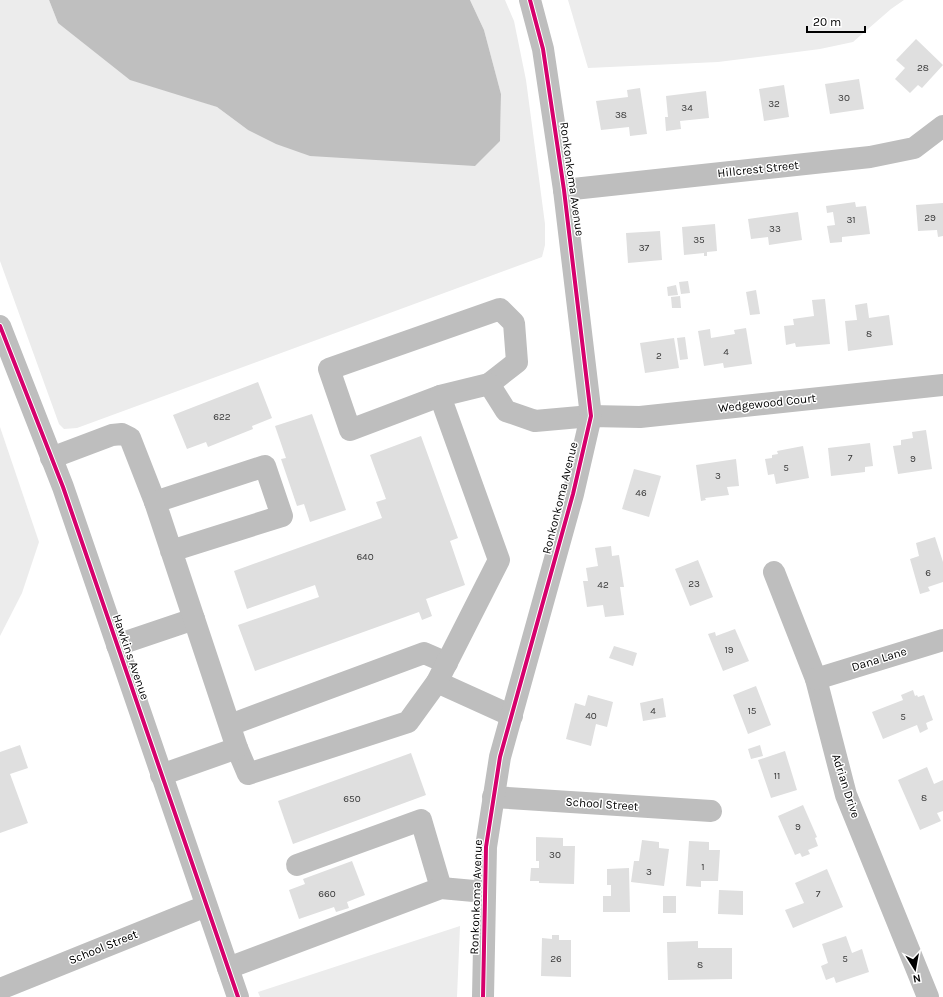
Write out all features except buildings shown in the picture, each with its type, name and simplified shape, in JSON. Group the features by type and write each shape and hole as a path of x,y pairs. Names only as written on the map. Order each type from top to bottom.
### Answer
{"street":[{"name":"Ronkonkoma Avenue","path":"483,997 486,847 500,758 572,494 591,416 564,190 543,49 530,0"},
{"name":"Hillcrest Street","path":"564,190 870,157 914,148 943,126"},
{"path":"500,309 514,323 517,362 489,384 440,396 350,430 328,369 500,309"},
{"name":"Hawkins Avenue","path":"0,326 51,458 238,997"},
{"name":"Wedgewood Court","path":"489,384 506,411 535,420 591,416 640,417 943,385"},
{"path":"51,458 112,435 122,434 130,438 155,502 237,748 248,774 408,722 436,682 499,560 440,396"},
{"path":"155,502 265,466 282,516 172,551"},
{"name":"Adrian Drive","path":"774,572 816,679 846,795 928,997"},
{"path":"117,645 194,620"},
{"name":"Dana Lane","path":"816,679 943,640"},
{"path":"230,725 424,653 447,662"},
{"path":"436,682 512,716"},
{"path":"161,775 237,748"},
{"name":"School Street","path":"493,797 711,811"},
{"path":"297,865 421,820 441,888"},
{"path":"228,968 441,888 485,892"},
{"name":"School Street","path":"0,989 206,906"}],"shaded area":[{"path":"0,0 49,0 58,23 179,94 217,107 248,130 500,141 501,94 484,30 470,0 505,0 514,21 526,80 545,224 545,245 542,257 77,428 64,429 59,424 0,261"},
{"path":"49,0 470,0 484,30 501,94 500,141 475,166 310,156 276,144 248,130 217,107 130,80 58,23"},
{"path":"568,0 904,0 891,9 853,42 820,49 718,62 588,68"},
{"path":"0,427 39,542 22,593 0,636"},
{"path":"460,926 457,997 260,997 258,992"}],"cycle path":[{"path":"483,997 486,847 500,757 573,494 591,416 564,190 543,49 530,0"},
{"path":"0,326 63,487 238,997"}]}
